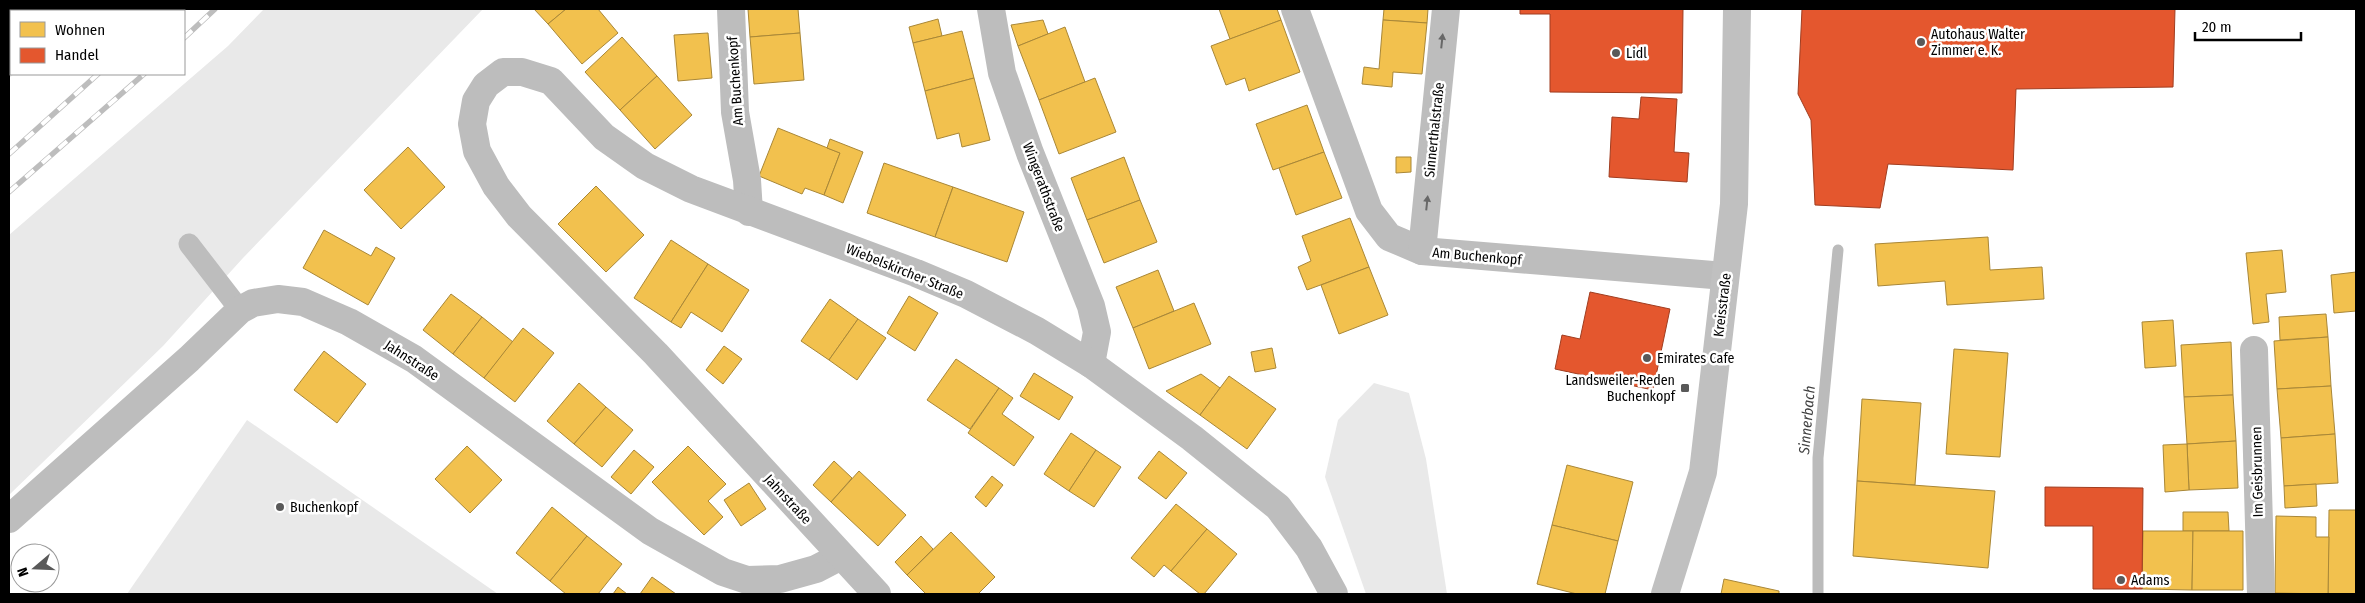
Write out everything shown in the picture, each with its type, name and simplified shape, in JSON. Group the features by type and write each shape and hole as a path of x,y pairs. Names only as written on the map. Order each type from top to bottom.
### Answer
{"main road":[{"name":"Kreisstraße","path":"1665,594 1703,472 1734,204 1737,9"}],"street":[{"name":"Am Buchenkopf","path":"731,9 735,112 747,180 749,212"},
{"name":"Wingerathstraße","path":"991,9 1002,73 1030,153 1090,306 1097,332 1092,364"},
{"name":"Am Buchenkopf","path":"1295,9 1369,211 1388,237 1422,251 1725,276"},
{"name":"Sinnerthalstraße","path":"1422,251 1446,9"},
{"name":"Wiebelskircher Straße","path":"476,151 472,124 476,101 486,85 503,72 522,72 550,81 604,137 645,166 691,188 749,212 916,273 966,294 1037,331 1092,364 1192,438 1278,507 1309,548 1334,594"},
{"name":"Jahnstraße","path":"476,151 496,186 520,216 656,354 877,594"},
{"name":"Jahnstraße","path":"9,519 189,359 240,310 253,303 278,299 303,302 349,322 414,359 650,531 722,572 748,580 780,579 816,569 841,556"},
{"name":"Im Geisbrunnen","path":"2254,350 2260,594"}],"lane":[{"path":"189,244 240,310"}],"shaded area":[{"path":"9,9 94,9 10,10 10,75 13,75 9,78"},
{"path":"264,9 483,9 243,258 163,346 9,495 9,235 228,46"},
{"path":"1374,383 1409,393 1426,459 1447,594 1366,594 1325,477 1338,420"},
{"name":"Buchenkopf","path":"247,420 498,594 127,594"}],"building: Wohnen":[{"path":"534,9 566,9 548,24"},
{"path":"566,9 598,9 618,33 582,64 548,24"},
{"path":"748,9 798,9 800,33 750,37"},
{"path":"1219,9 1277,9 1281,20 1230,39"},
{"path":"1384,9 1428,9 1427,23 1383,20"},
{"path":"938,19 942,36 913,43 909,27"},
{"path":"1043,20 1048,34 1018,46 1011,25"},
{"path":"1281,20 1300,72 1249,91 1245,78 1226,85 1211,46"},
{"path":"1383,20 1427,23 1422,74 1393,72 1392,87 1362,84 1364,67 1379,69"},
{"path":"1065,27 1085,82 1039,100 1018,46"},
{"path":"962,31 974,78 925,91 913,43"},
{"path":"708,33 712,78 678,81 674,35"},
{"path":"800,33 804,80 754,84 750,37"},
{"path":"622,37 657,76 620,110 585,72"},
{"path":"657,76 692,115 655,149 620,110"},
{"path":"974,78 990,140 962,147 959,133 937,139 925,91"},
{"path":"1095,78 1116,132 1059,154 1039,100"},
{"path":"1307,105 1324,152 1273,170 1256,124"},
{"path":"778,128 840,153 824,195 805,188 802,194 759,176"},
{"path":"830,139 863,152 843,203 824,195 840,153 827,148"},
{"path":"408,147 445,187 401,229 364,190"},
{"path":"1324,152 1342,198 1296,215 1279,168"},
{"path":"1124,157 1140,200 1087,220 1071,178"},
{"path":"1396,157 1411,157 1411,172 1396,173"},
{"path":"884,163 953,187 935,237 867,213"},
{"path":"596,186 644,235 606,272 558,224"},
{"path":"953,187 1024,212 1007,262 935,237"},
{"path":"1140,200 1157,242 1104,263 1087,220"},
{"path":"1350,218 1369,267 1307,290 1298,267 1311,261 1302,236"},
{"path":"324,230 371,256 376,247 395,258 368,305 303,268"},
{"path":"1988,237 1990,270 2042,267 2044,299 1947,305 1945,281 1878,286 1875,244"},
{"path":"671,240 708,264 671,322 634,298"},
{"path":"2282,250 2286,292 2266,294 2269,322 2253,324 2246,253"},
{"path":"708,264 749,290 722,332 691,312 681,328 671,322"},
{"path":"1369,267 1388,315 1339,334 1321,285"},
{"path":"1158,270 1174,311 1133,328 1116,287"},
{"path":"2356,272 2356,311 2334,313 2331,275"},
{"path":"451,294 482,317 453,354 423,330"},
{"path":"909,296 938,313 915,351 887,333"},
{"path":"830,299 858,319 829,360 801,341"},
{"path":"1194,303 1211,344 1149,369 1133,328"},
{"path":"2326,314 2328,337 2280,340 2279,317"},
{"path":"482,317 513,342 484,378 453,354"},
{"path":"858,319 886,338 857,380 829,360"},
{"path":"2173,320 2176,366 2145,368 2142,322"},
{"path":"523,328 554,353 515,402 484,378"},
{"path":"2328,337 2331,386 2277,389 2274,341"},
{"path":"2231,342 2233,395 2184,397 2181,345"},
{"path":"724,346 742,359 723,384 706,370"},
{"path":"1272,348 1276,368 1255,372 1251,352"},
{"path":"1954,349 2008,353 2000,457 1946,454"},
{"path":"324,351 366,384 337,423 294,390"},
{"path":"956,359 999,388 970,429 927,400"},
{"path":"1034,373 1073,397 1059,420 1020,396"},
{"path":"1201,374 1220,388 1200,415 1166,391"},
{"path":"1229,376 1276,409 1247,449 1200,415"},
{"path":"579,383 606,407 574,444 547,421"},
{"path":"2331,386 2335,434 2281,438 2277,389"},
{"path":"999,388 1013,398 1002,414 1034,437 1014,466 968,433"},
{"path":"2233,395 2236,441 2187,444 2184,397"},
{"path":"1862,399 1921,403 1915,485 1857,481"},
{"path":"606,407 633,430 602,467 574,444"},
{"path":"1071,433 1096,450 1069,491 1044,474"},
{"path":"2335,434 2338,483 2284,486 2281,438"},
{"path":"2236,441 2238,488 2189,490 2187,444"},
{"path":"2187,444 2189,490 2165,492 2163,445"},
{"path":"467,446 502,480 470,513 435,479"},
{"path":"688,446 726,484 708,501 723,517 704,535 652,482"},
{"path":"634,450 654,467 631,494 611,477"},
{"path":"1096,450 1121,467 1094,507 1069,491"},
{"path":"1159,451 1187,473 1166,499 1138,478"},
{"path":"834,461 852,478 831,502 813,485"},
{"path":"1567,465 1633,482 1618,541 1552,525"},
{"path":"859,471 906,515 878,546 831,502"},
{"path":"992,476 1003,485 986,507 975,497"},
{"path":"1857,481 1995,491 1988,568 1853,556"},
{"path":"749,483 766,509 741,526 724,500"},
{"path":"2316,484 2317,506 2285,508 2284,486"},
{"path":"1176,504 1207,529 1171,571 1164,565 1154,577 1131,558"},
{"path":"552,507 587,536 550,581 516,553"},
{"path":"2329,510 2356,510 2356,594 2328,594"},
{"path":"2183,512 2228,512 2229,531 2183,531"},
{"path":"2276,516 2316,517 2316,537 2329,537 2328,594 2275,593"},
{"path":"1552,525 1618,541 1605,594 1577,594 1537,584"},
{"path":"1207,529 1237,554 1204,594 1200,594 1171,571"},
{"path":"2143,531 2193,531 2192,590 2142,589"},
{"path":"2193,531 2243,531 2243,590 2192,590"},
{"path":"951,532 995,577 978,594 926,594 907,575"},
{"path":"587,536 622,564 598,594 566,594 550,581"},
{"path":"921,536 933,549 907,575 895,562"},
{"path":"652,577 676,594 640,594"},
{"path":"1724,579 1779,591 1779,594 1721,594"},
{"path":"618,587 627,594 613,594"}],"building: Handel":[{"name":"Lidl","path":"1520,9 1683,9 1682,93 1550,92 1550,14 1520,14"},
{"path":"1802,9 2175,9 2173,87 2016,89 2013,170 1888,164 1880,208 1815,205 1811,120 1798,94"},
{"path":"1641,97 1677,99 1674,152 1689,153 1687,182 1609,177 1612,117 1639,119"},
{"path":"1590,292 1670,309 1653,390 1555,369 1562,335 1580,339"},
{"path":"2045,487 2143,488 2142,589 2093,589 2093,526 2045,526"}],"waterway":[{"name":"Sinnerbach","path":"1818,594 1818,458 1838,250"}],"railway":[{"path":"185,37 215,9"},
{"path":"9,154 97,75"},
{"path":"9,192 143,75"}],"place":[{"name":"Autohaus Walter Zimmer e. K.","path":"1921,42"},
{"name":"Lidl","path":"1616,53"},
{"name":"Emirates Cafe","path":"1647,358"},
{"name":"Landsweiler-Reden Buchenkopf","path":"1685,388"},
{"name":"Buchenkopf","path":"280,507"},
{"name":"Adams","path":"2121,580"}]}
